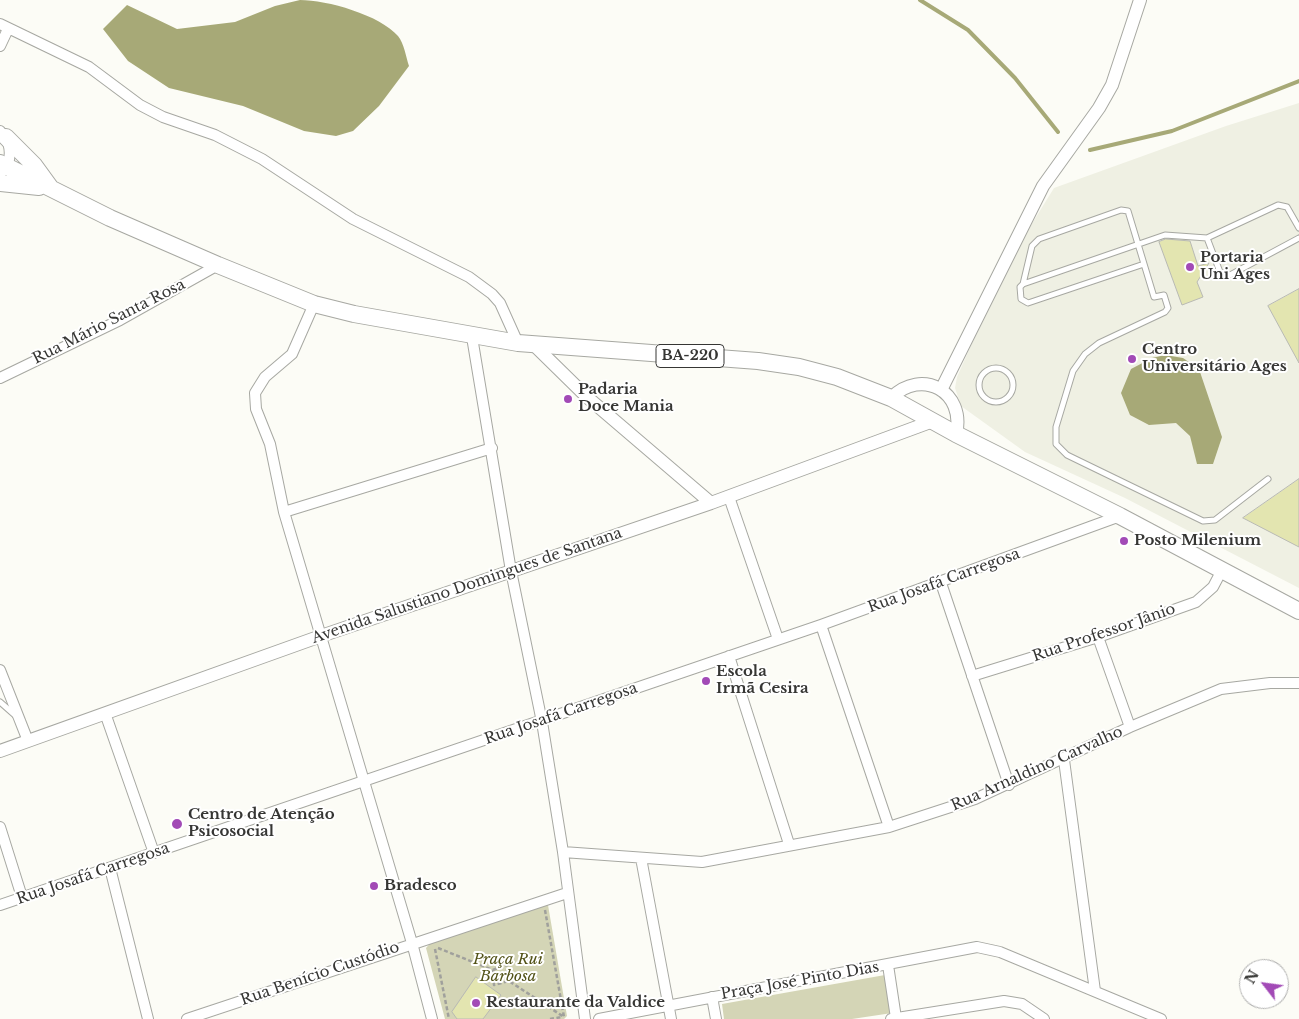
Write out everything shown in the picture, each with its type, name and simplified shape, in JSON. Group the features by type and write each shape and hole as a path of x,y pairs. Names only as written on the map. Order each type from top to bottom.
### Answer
{"main road":[{"path":"3,134 34,165 52,189"},
{"name":"BA-220","path":"2,168 52,189 110,218 314,304 354,314 472,337 525,344 758,361 799,367 837,377 891,398 956,434 1120,516 1299,610"},
{"path":"0,183 52,189"}],"street":[{"path":"941,390 1042,186 1099,108 1112,85 1140,0"},
{"path":"0,46 4,27 89,67 140,105 163,117 215,136 262,159 353,219 469,277 492,294 500,303 525,344 711,503"},
{"path":"2,168 10,149 3,134"},
{"name":"Rua Mário Santa Rosa","path":"0,378 120,320 218,265"},
{"path":"314,304 292,354 264,377 255,393 256,409 270,444 284,512 412,943 432,1019"},
{"path":"472,337 511,571 542,722 563,852 585,1019"},
{"path":"891,398 904,388 919,384 927,384 941,390 949,395 955,406 958,415 956,434"},
{"name":"Avenida Salustiano Domingues de Santana","path":"0,751 321,636 730,497 933,421"},
{"path":"284,512 492,448"},
{"path":"730,497 778,639"},
{"name":"Rua Josafá Carregosa","path":"0,905 154,854 363,780 542,722 941,583 1120,516"},
{"name":"Rua Professor Jânio","path":"972,676 1098,637 1196,602 1213,587 1222,570"},
{"path":"941,583 1009,785"},
{"path":"821,625 889,826"},
{"path":"1098,637 1130,727"},
{"path":"729,656 789,844"},
{"path":"0,670 28,741"},
{"name":"Rua Arnaldino Carvalho","path":"563,852 702,862 889,826 950,809 1009,785 1130,727 1221,689 1270,683 1299,684"},
{"path":"105,712 154,854"},
{"path":"1064,760 1095,991"},
{"path":"0,827 22,897"},
{"path":"641,858 671,1019"},
{"path":"110,868 148,1019"},
{"name":"Rua Benício Custódio","path":"187,1019 200,1017 412,943 568,893"},
{"path":"888,965 977,947 1000,952 1161,1019"},
{"name":"Praça José Pinto Dias","path":"599,1019 888,965 894,1019"},
{"name":"Praça José Pinto Dias","path":"712,997 716,1019"},
{"path":"894,1019 1010,1001 1022,1004 1044,1019"}],"lane":[{"path":"1023,284 1168,234 1207,238 1278,205 1287,207 1299,228"},
{"path":"1144,264 1028,303 1022,299 1020,287 1023,284 1032,246 1039,239 1121,210 1130,213 1154,297 1164,295 1167,310 1099,343 1085,354 1074,371 1062,408 1056,427 1056,444 1067,455 1202,520 1215,520 1268,479"},
{"path":"1207,238 1220,272 1230,275 1299,238"},
{"path":"989,369 1003,369 1013,379 1013,389 1004,400 989,400 982,394 980,380 989,369"},
{"path":"0,702 20,719"}],"path":[{"path":"536,912 545,910 564,1017"},
{"path":"434,946 442,943"},
{"path":"434,946 494,970 506,964 509,981 564,1017"},
{"path":"434,946 449,1019"},
{"path":"494,970 494,985 509,981"},
{"path":"550,1019 564,1017"}],"shaded area":[{"path":"300,0 338,6 366,15 390,28 402,42 409,66 379,106 353,131 336,136 304,131 243,106 169,88 128,61 103,29 127,5 177,29 235,22 275,6"},
{"name":"Centro Universitário Ages","path":"1299,103 1299,588 1125,498 1025,452 961,406 955,388 957,377 973,341 1028,230 1054,188 1226,126"},
{"path":"1165,355 1183,358 1199,369 1222,437 1213,464 1197,464 1190,436 1176,423 1149,425 1130,415 1121,393 1131,369 1152,358"}],"green space":[{"name":"Praça Rui Barbosa","path":"548,905 567,1016 564,1019 445,1019 426,948 435,938"},
{"path":"885,975 892,1013 852,1019 724,1019 722,1004"}],"building":[{"name":"Portaria Uni Ages","path":"1166,239 1190,241 1198,266 1209,263 1197,282 1203,297 1182,305 1159,242"},
{"path":"1299,289 1299,363 1268,306"},
{"path":"1299,479 1299,547 1243,518"},
{"name":"Restaurante da Valdice","path":"476,977 501,995 483,1019 457,1019 452,1012"}],"waterway":[{"path":"920,0 968,30 1015,78 1058,132"},
{"path":"1090,150 1172,131 1299,81"}],"place":[{"name":"Portaria Uni Ages","path":"1190,267"},
{"name":"Centro Universitário Ages","path":"1132,359"},
{"name":"Padaria Doce Mania","path":"568,399"},
{"name":"Posto Milenium","path":"1124,541"},
{"name":"Escola Irmã Cesira","path":"706,681"},
{"name":"Centro de Atenção Psicosocial","path":"177,824"},
{"name":"Bradesco","path":"374,886"},
{"name":"Restaurante da Valdice","path":"476,1003"}]}
